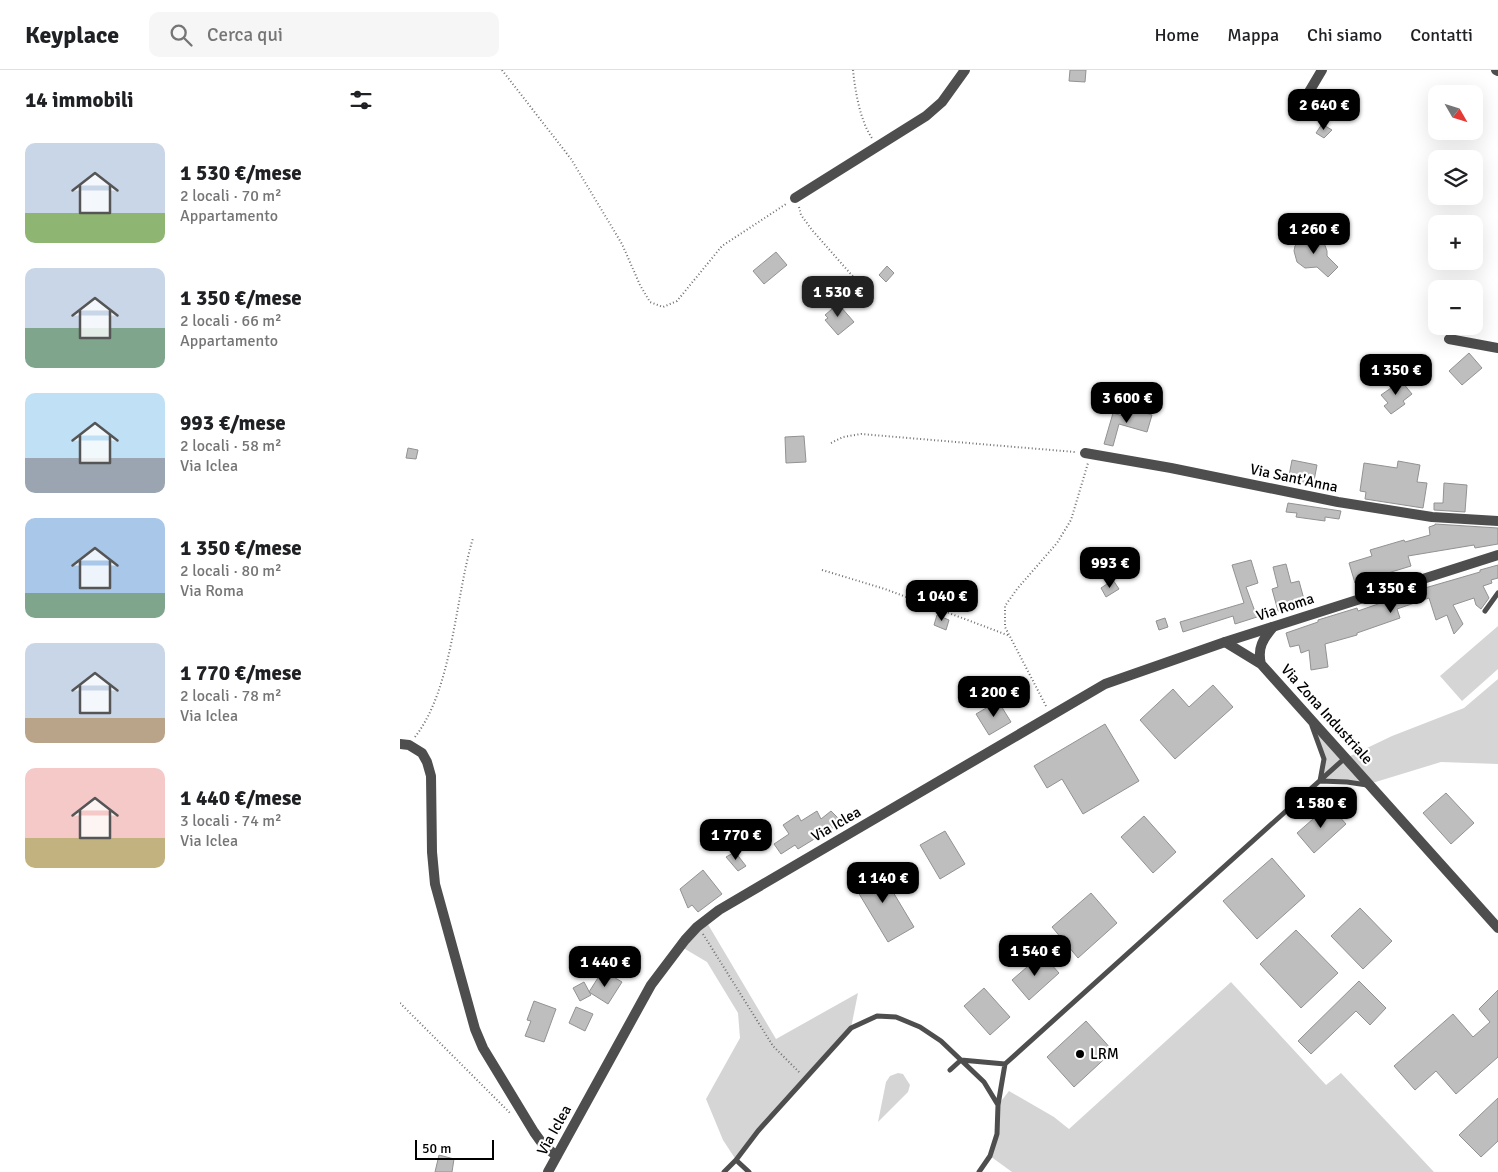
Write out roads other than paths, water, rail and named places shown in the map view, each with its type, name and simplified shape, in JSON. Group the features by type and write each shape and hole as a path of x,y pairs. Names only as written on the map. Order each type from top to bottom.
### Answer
{"street":[{"path":"798,196 926,116 942,102 965,70"},
{"path":"1300,107 1322,70"},
{"path":"1448,339 1498,348"},
{"name":"Via Sant'Anna","path":"1088,453 1338,502 1432,517 1498,521"},
{"name":"Via Roma","path":"1225,642 1498,555"},
{"path":"1261,664 1259,654 1262,640 1273,627"},
{"path":"1247,656 1245,643 1251,634 1261,645"},
{"name":"Via Zona Industriale","path":"1225,642 1261,664 1498,928"},
{"name":"Via Iclea","path":"548,1172 651,985 680,946 697,927 719,910 1105,684 1225,642"},
{"path":"404,744 422,753 431,776 432,852 435,884 475,1029 483,1048 534,1132 544,1146 557,1156"}],"lane":[{"path":"1485,611 1498,593"},
{"path":"1309,717 1324,759 1320,781"},
{"path":"979,1172 990,1156 997,1134 998,1105 1005,1064 1346,758"},
{"path":"1320,781 1370,785"},
{"path":"724,1172 736,1160 758,1131 851,1028 877,1016 896,1018 920,1027 941,1041 984,1082 998,1105"},
{"path":"950,1070 961,1060 1005,1064"},
{"path":"736,1160 748,1172"}],"place":[{"name":"LRM","path":"1080,1054"}]}
